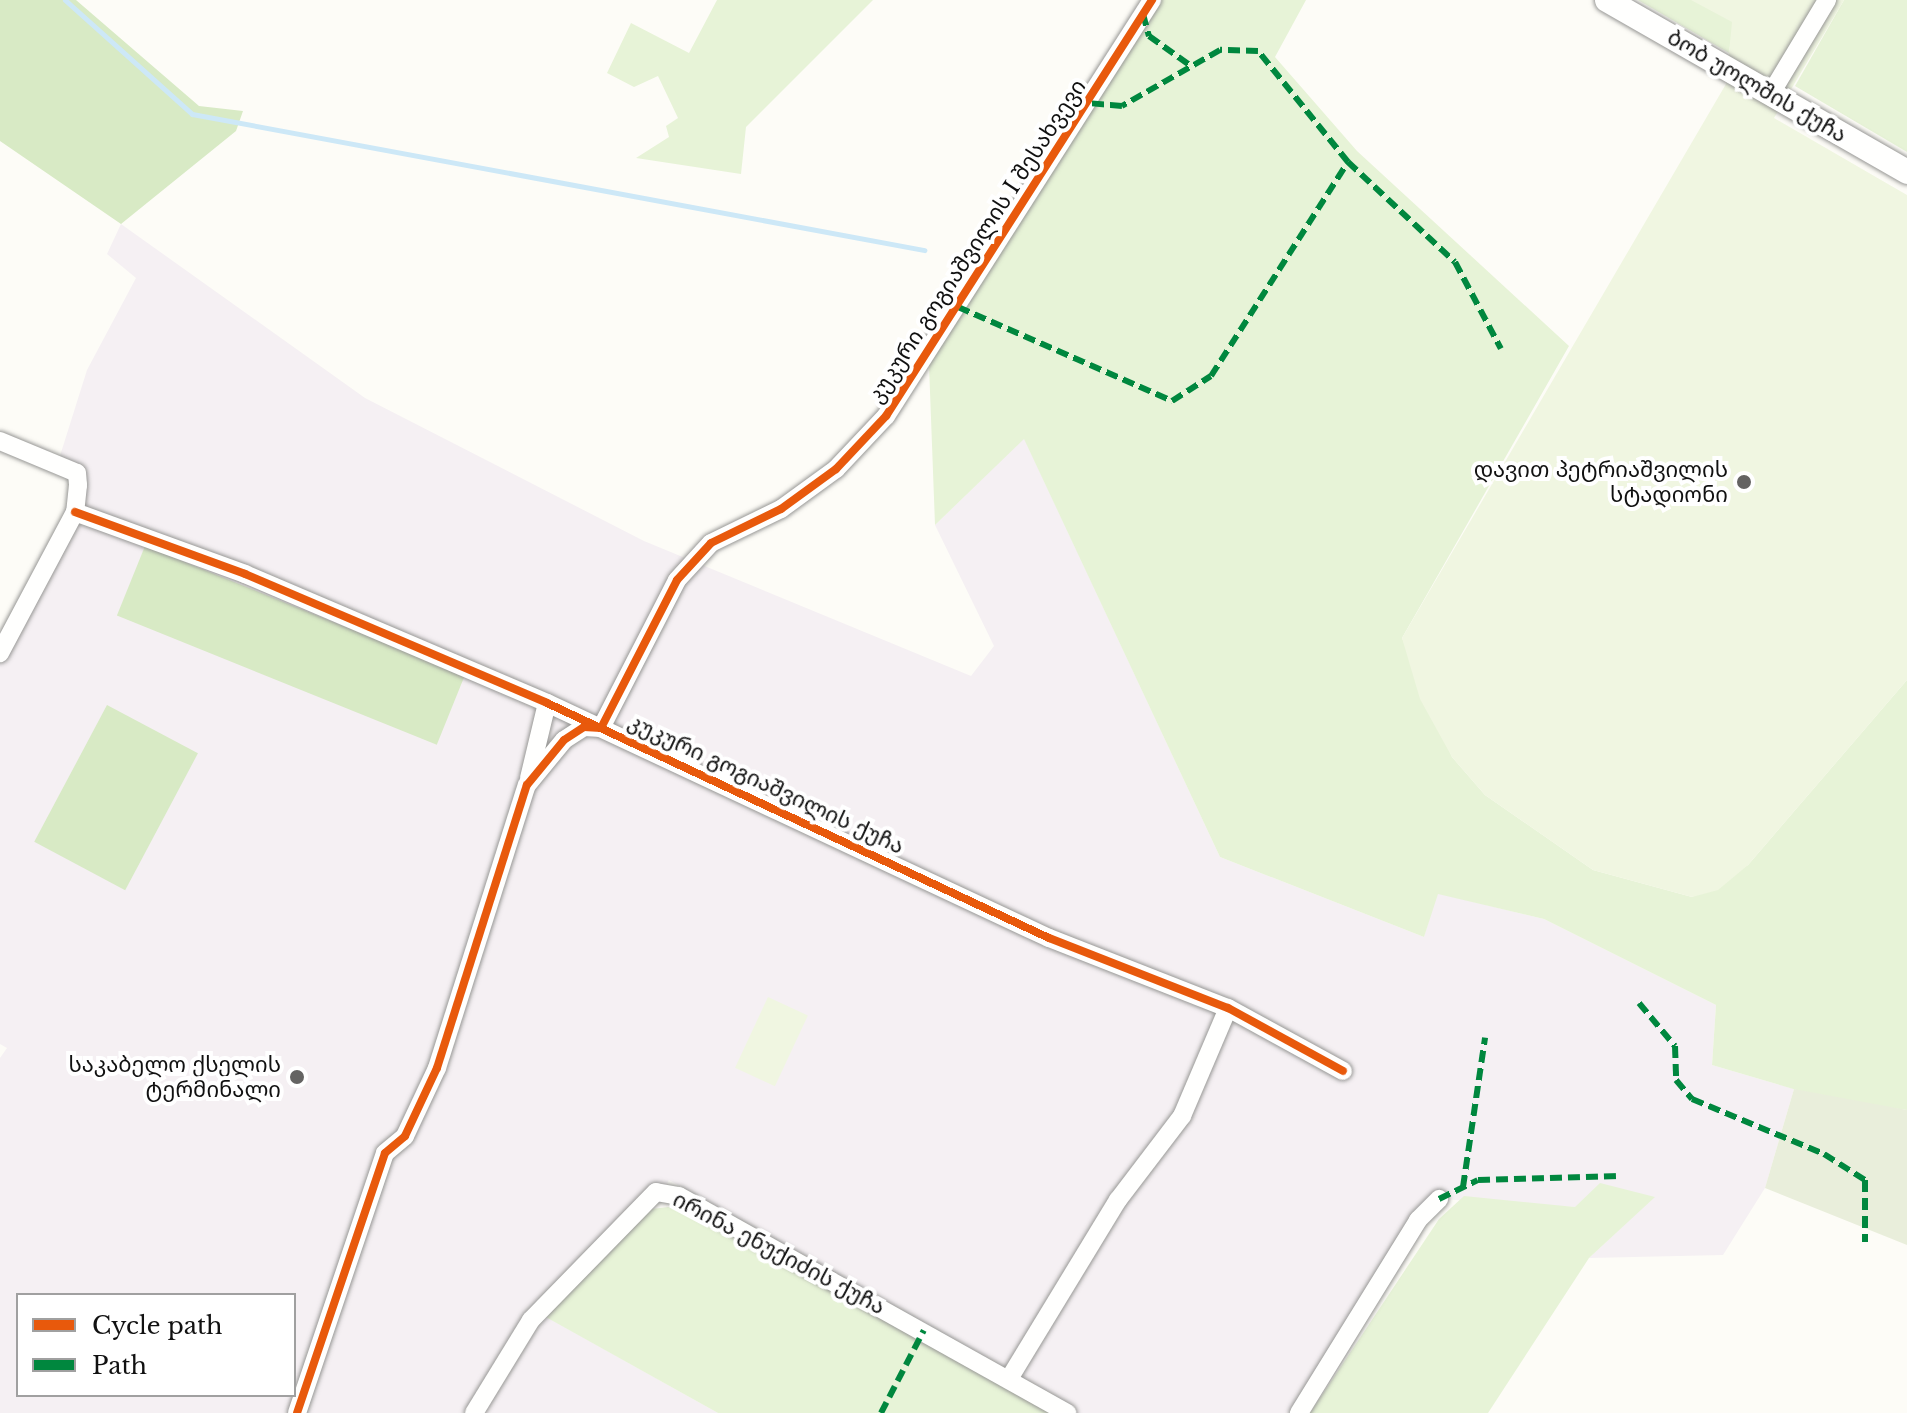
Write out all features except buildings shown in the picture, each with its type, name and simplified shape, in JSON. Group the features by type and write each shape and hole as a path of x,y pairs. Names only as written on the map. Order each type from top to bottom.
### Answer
{"street":[{"name":"კუკური გოგიაშვილის I შესახვევი","path":"601,728 677,580 702,552 836,469 886,416 1152,0"},
{"name":"ბობ უოლშის ქუჩა","path":"1607,0 1907,172"},
{"path":"1770,95 1827,0"},
{"path":"0,441 77,473 75,512 0,653"},
{"name":"კუკური გოგიაშვილის ქუჩა","path":"75,512 245,574 547,703 1049,938 1228,1008 1343,1071"},
{"path":"297,1413 385,1153 405,1136 437,1068 527,785 547,703"},
{"path":"527,785 564,740 584,727 601,728"},
{"path":"1009,1379 1118,1200 1182,1116 1228,1008"},
{"name":"ირინა ენუქიძის ქუჩა","path":"474,1413 545,1303 656,1192 679,1196 1067,1413"},
{"path":"1299,1413 1418,1220 1439,1199"}],"shaded area":[{"path":"121,224 365,398 644,541 971,676 994,646 935,525 1024,438 1220,857 1424,937 1437,893 1544,919 1716,1005 1712,1065 1794,1089 1765,1188 1723,1255 1589,1258 1654,1197 1575,1207 1439,1199 1288,1413 1077,1413 669,1180 652,1209 545,1316 718,1413 0,1413 0,1058 7,1048 0,1044 0,657 82,510 59,459 87,370 136,278 107,254"}],"green space":[{"path":"0,0 76,0 199,106 243,111 236,131 121,224 0,141"},
{"path":"717,0 873,0 746,127 741,174 636,158 669,137 666,126 678,118 658,76 634,87 607,73 631,23 689,53"},
{"path":"1159,0 1306,0 1275,57 1357,151 1569,346 1402,638 1452,757 1485,795 1593,870 1692,897 1748,865 1907,680 1907,1110 1834,1101 1712,1065 1716,1005 1544,919 1438,894 1424,937 1220,857 1024,439 935,525 929,365"},
{"path":"1638,0 1737,0 1729,53"},
{"path":"1691,0 1844,0 1774,118 1907,195 1907,680 1748,865 1718,890 1692,897 1593,870 1485,795 1452,757 1420,699 1402,638 1726,84 1732,22"},
{"path":"1844,0 1907,0 1907,152 1795,86"},
{"path":"145,546 465,675 437,745 117,616"},
{"path":"107,705 198,753 125,890 34,842"},
{"path":"768,997 808,1016 775,1086 735,1068"},
{"path":"1794,1089 1907,1110 1907,1245 1765,1188"},
{"path":"1600,1183 1655,1197 1589,1258 1488,1413 1310,1413 1439,1219 1464,1196 1575,1207"},
{"path":"676,1206 963,1359 1056,1413 718,1413 544,1316 652,1209"}],"waterway":[{"path":"65,0 192,114 924,250"}],"marked path":[{"path":"1143,14 1149,36 1191,66"},
{"path":"958,307 1172,401 1211,376 1348,162 1258,51 1220,50 1122,106 1089,103"},
{"path":"1348,162 1455,262 1501,349"},
{"path":"1639,1003 1675,1046 1676,1080 1692,1099 1824,1154 1865,1180 1865,1242"},
{"path":"1463,1187 1485,1038"},
{"path":"1439,1199 1478,1180 1620,1176"},
{"path":"881,1413 924,1330"}],"cycle path":[{"path":"297,1413 385,1153 405,1136 437,1068 527,785 564,740 584,727 601,728 677,580 711,543 781,509 836,469 886,416 1152,0"},
{"path":"75,512 245,574 547,703 1049,938 1228,1008 1343,1071"}],"place":[{"name":"დავით პეტრიაშვილის სტადიონი","path":"1744,482"},
{"name":"საკაბელო ქსელის ტერმინალი","path":"297,1077"}]}
